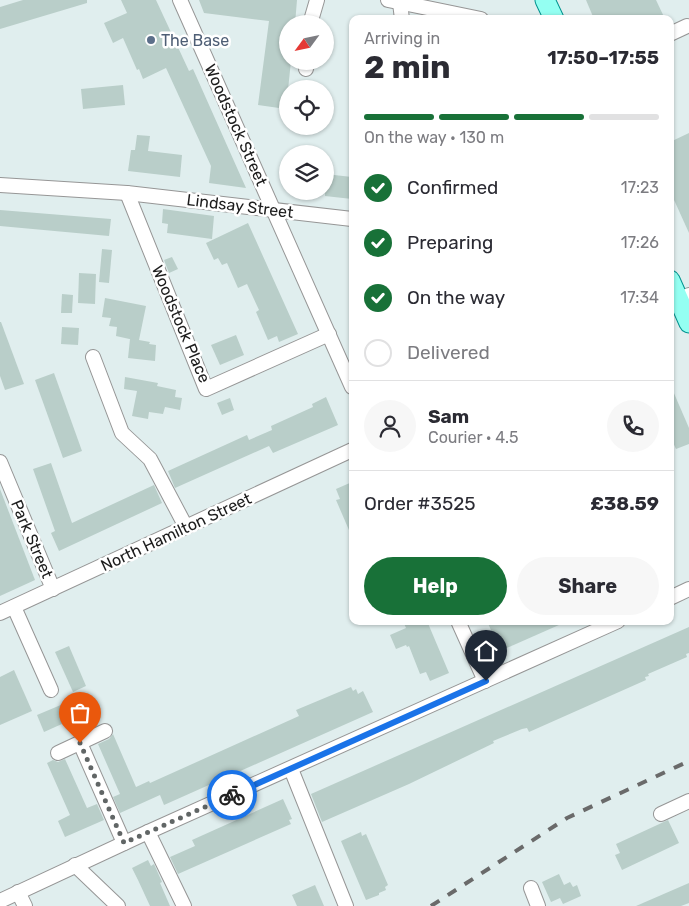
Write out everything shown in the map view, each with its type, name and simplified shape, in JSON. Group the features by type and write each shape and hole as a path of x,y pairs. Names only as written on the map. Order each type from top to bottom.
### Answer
{"main road":[{"path":"545,0 551,15"},
{"path":"679,299 689,323"}],"street":[{"name":"Woodstock Street","path":"180,0 349,381"},
{"path":"313,15 317,0"},
{"path":"394,1 400,15"},
{"path":"394,1 462,15"},
{"path":"674,32 687,26"},
{"name":"Lindsay Street","path":"0,185 127,193 349,219"},
{"name":"Woodstock Place","path":"127,193 206,389 329,334"},
{"path":"93,357 122,433 150,459 186,527"},
{"name":"North Hamilton Street","path":"0,613 349,451"},
{"name":"Park Street","path":"0,462 53,589"},
{"path":"674,596 689,589"},
{"path":"14,607 51,690"},
{"path":"460,625 486,681"},
{"path":"0,901 75,865 609,625"},
{"path":"58,753 105,731"},
{"path":"80,743 124,843"},
{"path":"291,769 346,906"},
{"path":"661,814 689,801"},
{"path":"148,832 184,906"},
{"path":"75,865 118,906"},
{"path":"531,888 538,906"},
{"path":"18,892 25,906"}],"building":[{"path":"23,0 87,0 87,3 0,29 0,7"},
{"path":"121,0 156,0 189,71 193,69 246,188 209,183 211,166 166,68 143,79 123,38 113,43 104,23 127,13"},
{"path":"199,0 297,0 296,15 279,15 279,70 290,70 289,80 279,80 279,108 258,105 269,21 204,13"},
{"path":"586,0 656,0 663,15 592,15"},
{"path":"123,85 125,105 83,109 81,89"},
{"path":"689,133 689,233 674,200 674,140"},
{"path":"137,135 150,136 148,151 182,155 180,177 128,171 131,150 135,150"},
{"path":"334,175 349,177 349,199 334,197"},
{"path":"163,209 214,216 212,239 167,233 168,224 162,223"},
{"path":"0,210 111,219 109,236 0,226"},
{"path":"248,223 298,334 279,342 277,336 268,340 256,312 259,310 247,284 238,288 227,263 222,265 218,258 214,260 206,243"},
{"path":"102,249 112,250 109,283 99,282"},
{"path":"172,257 178,269 169,273 164,260"},
{"path":"79,273 96,274 95,304 78,303"},
{"path":"62,294 73,295 72,313 61,313"},
{"path":"105,298 146,306 139,340 156,345 155,361 128,358 130,339 116,336 117,327 109,326 111,318 102,317"},
{"path":"0,322 24,384 5,390 0,376"},
{"path":"62,327 79,328 78,345 61,344"},
{"path":"236,335 244,355 220,365 211,345"},
{"path":"54,373 82,451 63,458 35,380"},
{"path":"125,377 158,383 157,386 176,390 175,397 182,398 180,410 165,407 163,414 149,412 148,419 132,416 137,391 124,389"},
{"path":"674,393 689,428 689,444 676,449 674,445"},
{"path":"326,397 338,425 273,453 269,446 175,488 168,471 247,435 249,440 272,430 271,426 313,407 312,404"},
{"path":"230,398 234,410 222,415 217,403"},
{"path":"51,463 72,523 154,485 162,503 59,551 51,533 55,531 33,469"},
{"path":"349,483 349,530 336,500 340,499 336,489"},
{"path":"0,489 35,580 0,596"},
{"path":"405,625 429,625 449,673 430,681 426,672 420,674 409,646 407,647 406,645 396,649 390,635 406,628"},
{"path":"489,625 559,625 500,651"},
{"path":"689,627 689,653 686,654 687,657 648,674 649,676 645,677 646,680 529,732 527,728 522,729 493,741 494,743 409,784 322,822 311,794"},
{"path":"69,646 86,686 73,692 55,652"},
{"path":"14,670 32,711 0,725 0,677"},
{"path":"351,687 353,691 356,689 358,694 363,691 373,712 164,805 160,795 120,813 113,797 120,794 98,744 109,739 113,734 136,787 149,781 150,783 299,716 296,710"},
{"path":"75,699 82,715 44,732 37,715"},
{"path":"65,759 87,808 97,804 104,820 65,837 58,821 70,815 47,763 53,760 58,762"},
{"path":"283,799 292,819 289,820 291,824 178,874 170,857 195,846 192,840"},
{"path":"668,820 679,843 622,870 615,855 620,853 616,844"},
{"path":"361,832 362,836 366,834 388,885 385,887 386,890 379,893 379,895 366,900 341,841"},
{"path":"148,860 151,866 154,864 170,906 150,906 132,868"},
{"path":"559,874 564,885 570,882 573,887 577,885 581,896 563,904 560,898 551,902 542,882"},
{"path":"689,883 689,903 681,906 636,906"},
{"path":"315,885 324,906 297,906 292,895"}],"railway":[{"path":"431,906 567,818 689,761"}],"way so far":[{"path":"80,743 124,843 232,795"}],"place":[{"name":"The Base","path":"151,40"}],"route":[{"path":"232,795 486,681"}]}
